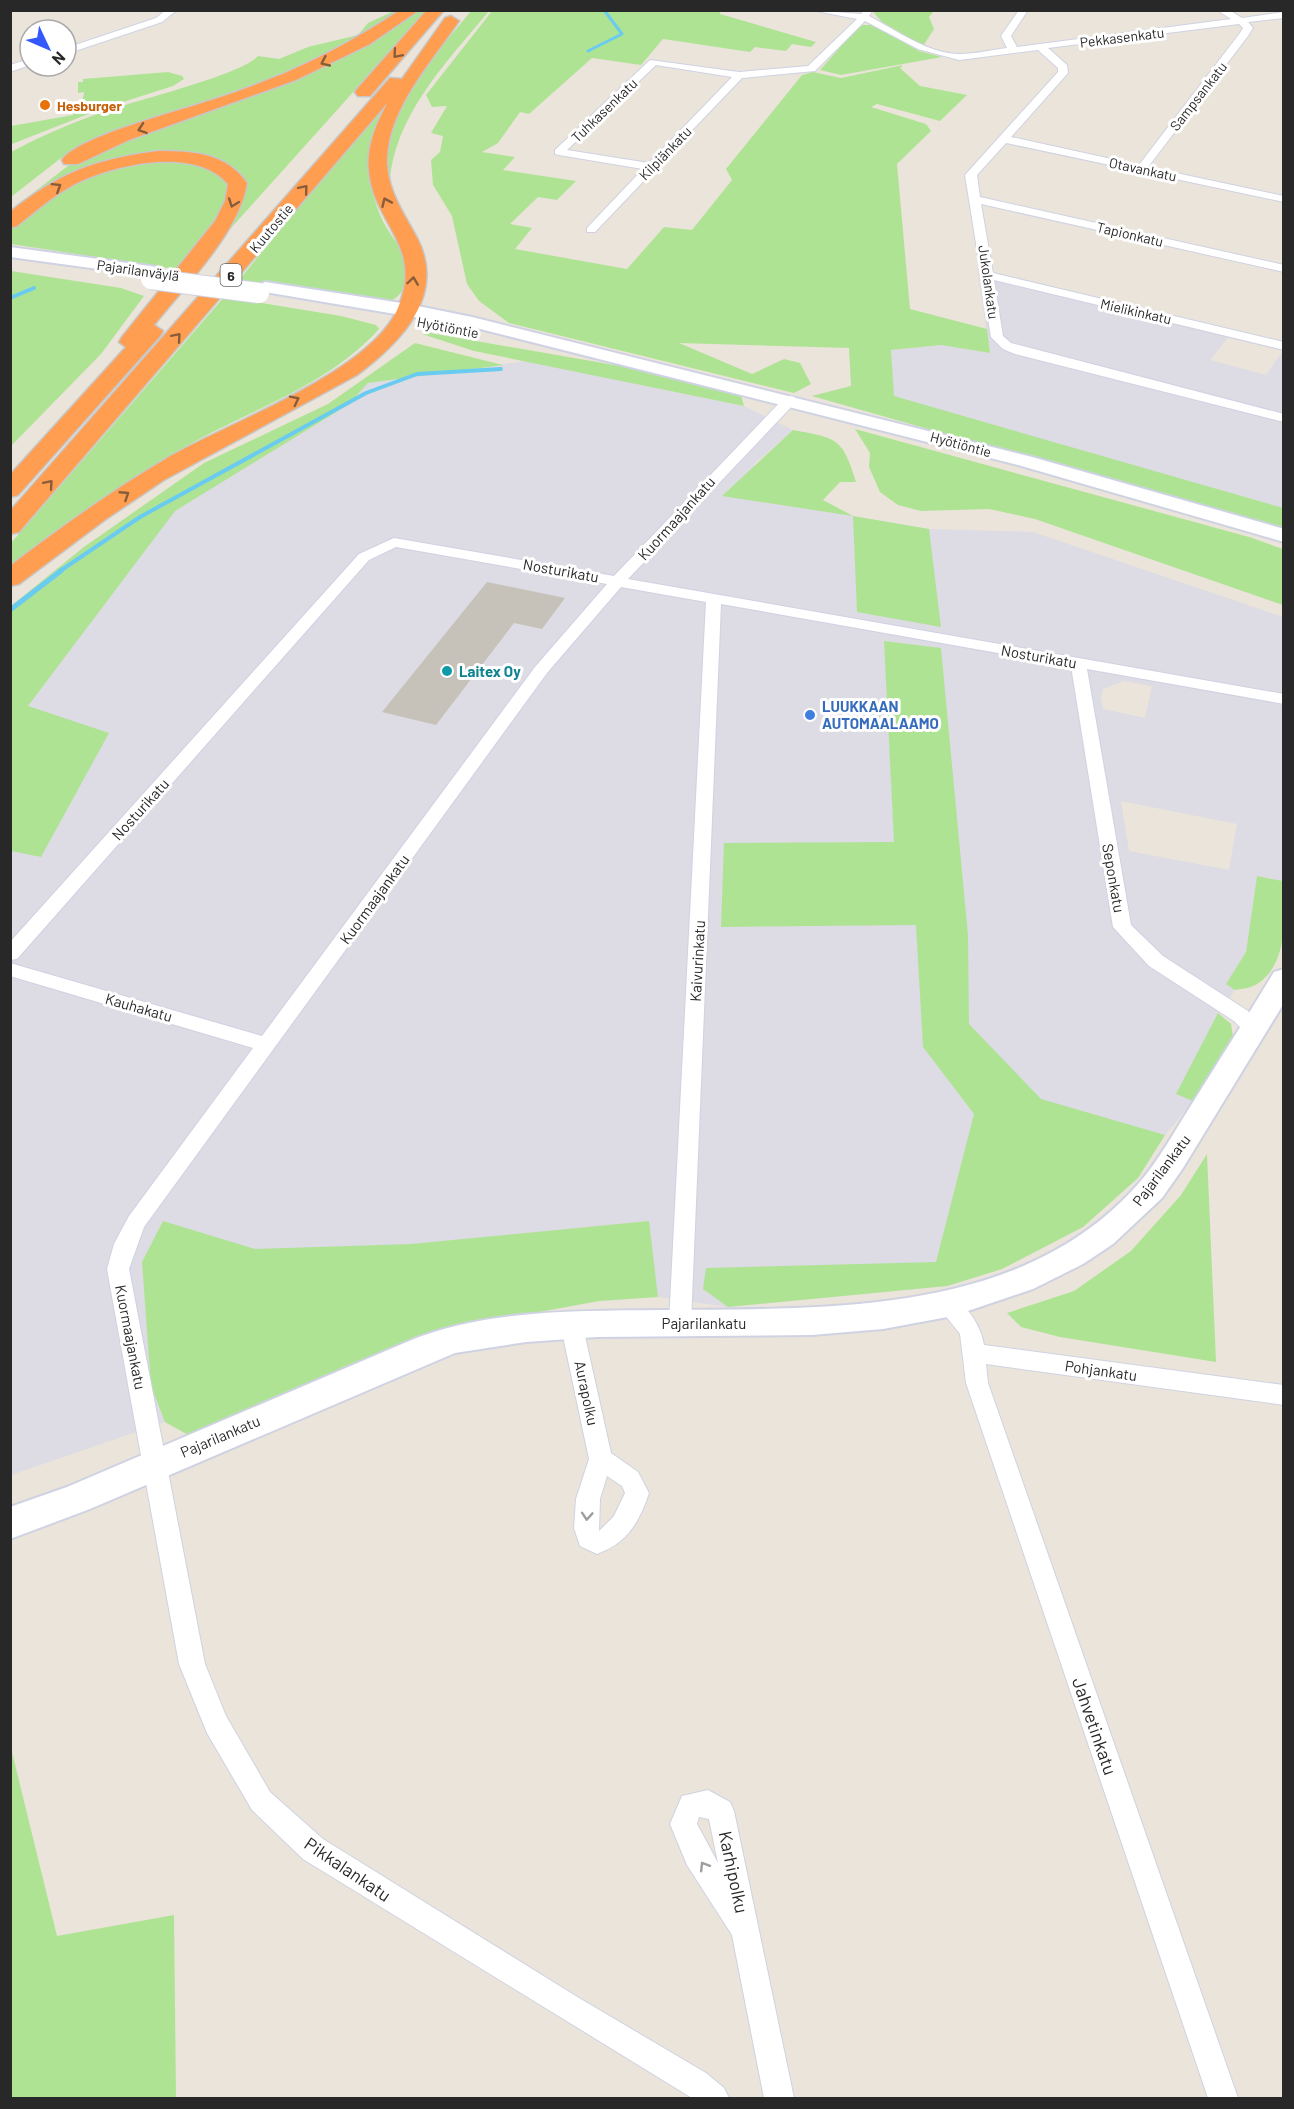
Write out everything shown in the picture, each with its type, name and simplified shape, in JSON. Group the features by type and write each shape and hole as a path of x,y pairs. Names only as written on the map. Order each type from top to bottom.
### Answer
{"highway":[{"path":"10,205 35,183 83,152 123,135 305,71 358,45 411,10"},
{"path":"10,579 68,534 137,488 204,447 357,365 398,328 406,313 413,286 414,253 381,190 378,154 392,112 449,14"},
{"name":"Kuutostie","path":"284,181 449,14"},
{"name":"Kuutostie","path":"10,527 379,101 449,14"},
{"path":"10,222 68,180 106,165 143,158 192,158 213,163 229,171 238,183 235,201 228,216 200,256 10,485"},
{"name":"Kuutostie","path":"10,490 244,225"}],"main road":[{"name":"Pajarilanväylä","path":"10,252 154,276"},
{"name":"Pajarilanväylä","path":"10,262 154,276 262,290"},
{"name":"Hyötiöntie","path":"262,290 406,313 636,362 790,399 1025,461 1284,536"},
{"name":"Pajarilankatu","path":"10,1523 78,1498 400,1359 451,1340 489,1333 572,1327 680,1323 821,1323 886,1317 948,1305 999,1290 1052,1267 1100,1239 1144,1199 1175,1156 1284,980"}],"street":[{"path":"78,47 159,20 173,10"},
{"name":"Pekkasenkatu","path":"815,10 866,14 930,52 959,57 1284,15"},
{"path":"1014,49 1008,44 1006,36 1023,10"},
{"path":"1221,10 1243,22"},
{"path":"739,75 811,69 866,14"},
{"name":"Sampsankatu","path":"1141,169 1245,34 1248,28 1243,22"},
{"name":"Jukolankatu","path":"1041,47 1064,67 1063,72 971,174 977,200 997,337 1007,346 1284,418"},
{"name":"Tuhkasenkatu","path":"651,167 559,152 654,62 739,75"},
{"name":"Kilpiänkatu","path":"591,230 739,75"},
{"name":"Otavankatu","path":"1003,139 1284,200"},
{"name":"Tapionkatu","path":"977,200 1284,269"},
{"name":"Mielikinkatu","path":"988,275 1284,346"},
{"name":"Kuormaajankatu","path":"155,1464 118,1269 125,1244 136,1222 541,670 702,488 790,399"},
{"name":"Nosturikatu","path":"10,954 364,557 393,542 1284,699"},
{"name":"Kaivurinkatu","path":"680,1323 714,600"},
{"name":"Seponkatu","path":"1078,662 1122,927 1156,961 1241,1016 1254,1029"},
{"name":"Kauhakatu","path":"10,969 268,1045"},
{"path":"948,1305 971,1331 974,1353"},
{"name":"Aurapolku","path":"572,1327 601,1459"},
{"name":"Pohjankatu","path":"974,1353 1284,1395"},
{"name":"Jahvetinkatu","path":"974,1353 977,1383 1223,2098"},
{"name":"Pikkalankatu","path":"155,1464 192,1664 216,1724 261,1801 313,1849 696,2084 714,2098"},
{"name":"Karhipolku","path":"747,1933 779,2098"}],"shaded area":[{"path":"977,268 1234,330 1210,360 1266,375 1283,351 1283,530 812,396 851,386 849,348 891,350 941,345 990,353"},
{"path":"526,361 744,406 793,430 753,465 853,516 929,529 1033,532 1283,617 1283,881 1257,876 1246,952 1226,984 1235,990 1218,1013 1231,1024 1233,1037 1193,1101 1165,1135 1138,1178 1083,1227 1002,1269 947,1286 728,1307 658,1297 599,1301 480,1323 192,1437 165,1422 11,1475 11,606 84,547 154,500 175,510 348,405 368,383","holes":["1124,681 1152,686 1145,718 1103,709 1101,696 1103,689","1121,801 1237,824 1229,870 1129,851"]}],"green space":[{"path":"875,10 934,11 929,17 934,29 923,46 882,22 874,13"},
{"path":"394,11 405,11 373,32 258,86 93,143 61,158 11,197 11,152 68,125 209,79 231,71 258,56 279,59 308,47 358,35 368,23"},
{"path":"419,11 426,11 213,248 236,214 244,186 243,176 217,161 125,157 11,216 11,210 73,162 368,43"},
{"path":"471,11 489,11 430,84 405,125 391,170 393,202 387,177 386,152 389,134 419,77"},
{"path":"492,11 720,11 720,14 816,42 811,47 792,44 786,51 755,47 750,52 663,39 641,65 592,58 529,114 520,112 498,143 482,152 515,157 503,170 576,181 557,200 538,197 510,224 532,228 515,249 627,269 664,227 692,230 732,180 726,169 802,75 813,72 841,78 903,65 900,68 920,86 967,95 940,121 877,104 871,107 926,124 931,131 897,164 910,309 987,329 990,353 941,345 891,350 894,396 1283,508 1283,530 812,396 851,386 849,348 679,343 752,374 784,359 800,363 811,384 794,393 509,323 479,301 467,284 452,216 433,185 431,160 440,152 443,136 431,133 447,106 432,107 426,95"},
{"path":"860,25 873,25 919,51 942,57 841,75 820,70"},
{"path":"168,72 182,76 184,79 173,86 101,109 12,144 11,126 73,115 84,96 84,92 78,93 78,82 83,82 83,79"},
{"path":"399,90 373,147 369,163 369,177 381,217 400,247 406,262 405,283 399,295 387,303 239,280 364,127"},
{"path":"151,160 194,162 225,176 231,190 224,207 181,270 11,244 12,227 54,193 97,171"},
{"path":"11,271 121,288 144,296 101,354 11,446"},
{"path":"224,297 341,316 376,325 379,329 358,350 310,383 178,451 135,478 72,522 11,569 11,543"},
{"path":"430,333 620,366 741,395 744,406 474,351 422,334"},
{"path":"415,343 503,365 368,383 348,405 175,511 28,706 109,733 41,857 11,851 11,606 84,547 204,463 328,404"},
{"path":"855,429 1249,537 1283,549 1283,605 1035,519 989,509 921,511 898,505 880,492 869,467 870,453"},
{"path":"793,430 829,438 842,448 856,482 840,482 823,500 853,516 722,496"},
{"path":"853,516 929,529 941,627 857,612"},
{"path":"884,641 941,648 968,935 969,1024 1041,1099 1165,1135 1138,1178 1083,1227 1002,1269 947,1286 728,1307 703,1289 706,1268 936,1262 974,1114 923,1047 916,925 721,927 724,843 894,842"},
{"path":"1257,876 1283,881 1283,937 1275,964 1268,975 1255,985 1235,990 1226,984 1246,952"},
{"path":"1218,1013 1231,1024 1233,1037 1193,1101 1176,1094"},
{"path":"1207,1154 1216,1362 1060,1337 1021,1327 1007,1313 1074,1291 1131,1251 1181,1195"},
{"path":"163,1221 255,1249 411,1244 649,1221 658,1297 599,1301 480,1323 192,1437 165,1422 151,1386 142,1262"},
{"path":"11,1748 57,1936 174,1915 176,2098 11,2098"}],"building":[{"name":"Laitex Oy","path":"487,582 565,598 542,629 514,623 436,725 382,712"}],"waterway":[{"path":"588,51 622,34 604,10"},
{"path":"10,298 34,288"},
{"path":"60,571 140,517 366,393 417,374 501,369"},
{"path":"10,610 62,570"}],"place":[{"name":"Hesburger","path":"45,105"},
{"name":"Laitex Oy","path":"447,671"},
{"name":"LUUKKAAN AUTOMAALAAMO","path":"810,715"}]}
